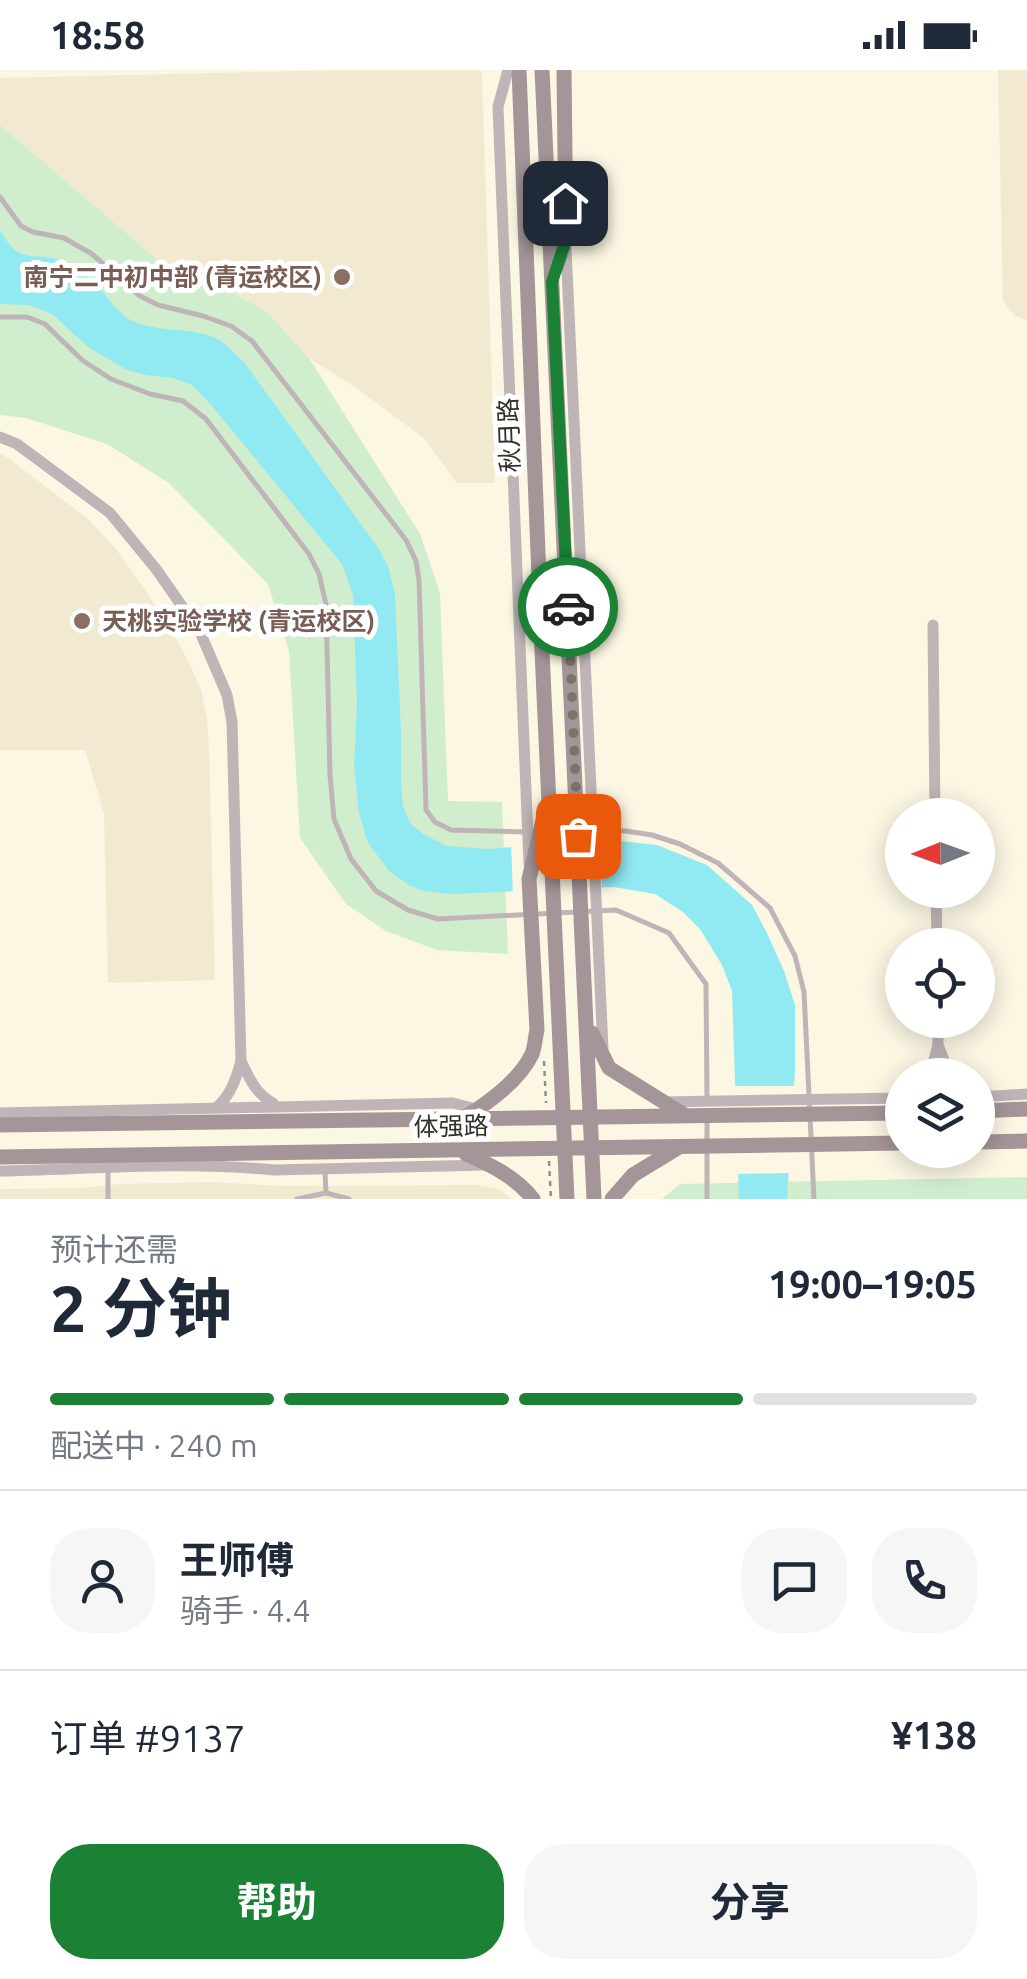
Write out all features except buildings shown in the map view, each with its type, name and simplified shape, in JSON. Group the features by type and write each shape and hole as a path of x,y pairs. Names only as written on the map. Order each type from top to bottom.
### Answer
{"main road":[{"name":"秋月路","path":"519,70 564,1118"},
{"name":"秋月路","path":"542,70 584,795 591,957 586,1014 590,1118"},
{"path":"552,282 566,239 564,70"},
{"path":"461,1120 489,1102 533,1052 537,1030 530,879 549,798"},
{"path":"586,1014 596,1046 609,1068 662,1102 686,1109"},
{"name":"体强路","path":"0,1125 590,1118 686,1109 885,1113"},
{"path":"995,1110 1027,1109"},
{"path":"564,1118 567,1199"},
{"path":"590,1118 594,1199"},
{"path":"995,1142 1027,1141"},
{"name":"体强路","path":"0,1157 885,1144"},
{"path":"612,1199 632,1175 684,1145"},
{"path":"458,1151 490,1165 525,1188 533,1199"}],"street":[{"path":"508,70 498,106 530,879"},
{"path":"566,239 584,795"},
{"path":"0,437 17,444 110,513 200,632 222,681 232,722 241,1061 226,1099 216,1108"},
{"path":"933,625 936,798"},
{"path":"591,957 603,1057"},
{"path":"935,1058 938,1038"},
{"path":"938,1046 943,1058"},
{"path":"241,1061 262,1098 276,1105"},
{"path":"995,1096 1027,1094"},
{"path":"686,1109 885,1098"},
{"path":"0,1112 454,1102 513,1119"},
{"path":"0,1171 490,1165"}],"lane":[{"path":"0,197 20,226 64,238 92,254 140,296 231,326 252,340 406,540 416,561 419,580 426,810 435,822 450,830 602,830 652,835 710,858 770,908 794,956 804,992 814,1199"},
{"path":"0,318 27,317 45,324 82,360 111,379 182,401 206,419 310,554 326,604 334,818 351,860 376,891 408,910 438,919 616,910 668,933 706,984 707,1199"},
{"path":"108,1168 108,1199"},
{"path":"324,1169 326,1193"},
{"path":"296,1199 326,1193 349,1199"}],"shaded area":[{"name":"南宁二中初中部 (青运校区)","path":"479,70 482,74 495,483 457,483 424,438 309,358 267,312 223,287 166,267 0,125 0,78"},
{"path":"998,70 1027,70 1027,320 1015,316 1003,301"},
{"name":"天桃实验学校 (青运校区)","path":"0,454 87,518 116,549 183,651 201,689 209,748 215,980 108,983 104,813 85,750 0,750"},
{"path":"213,1182 281,1186 477,1185 500,1189 512,1199 0,1199 0,1189"}],"green space":[{"path":"0,125 166,267 223,287 267,312 309,358 420,534 440,593 448,801 502,802 508,954 437,950 386,931 346,904 300,838 289,651 268,584 169,483 107,444 26,418 0,415"},
{"path":"1027,1177 1027,1199 662,1199 680,1184"}],"water":[{"path":"0,230 22,254 55,259 79,270 130,320 201,333 224,343 244,362 379,549 395,595 401,780 403,806 410,823 447,846 487,849 611,840 657,845 707,865 752,905 784,971 795,1005 787,1199 739,1199 732,991 722,965 700,929 655,894 614,887 452,894 423,891 390,872 368,843 359,813 354,766 357,704 353,595 342,564 192,385 127,370 88,347 52,314 29,305 0,304"}],"pier":[{"path":"600,836 602,893 513,896 511,842"},
{"path":"730,1086 799,1086 794,1173 733,1174"}],"way so far":[{"path":"568,607 578,836"}],"place":[{"name":"南宁二中初中部 (青运校区)","path":"342,277"},
{"name":"天桃实验学校 (青运校区)","path":"82,621"}],"route":[{"path":"565,203 566,239 552,282 568,607"}]}
